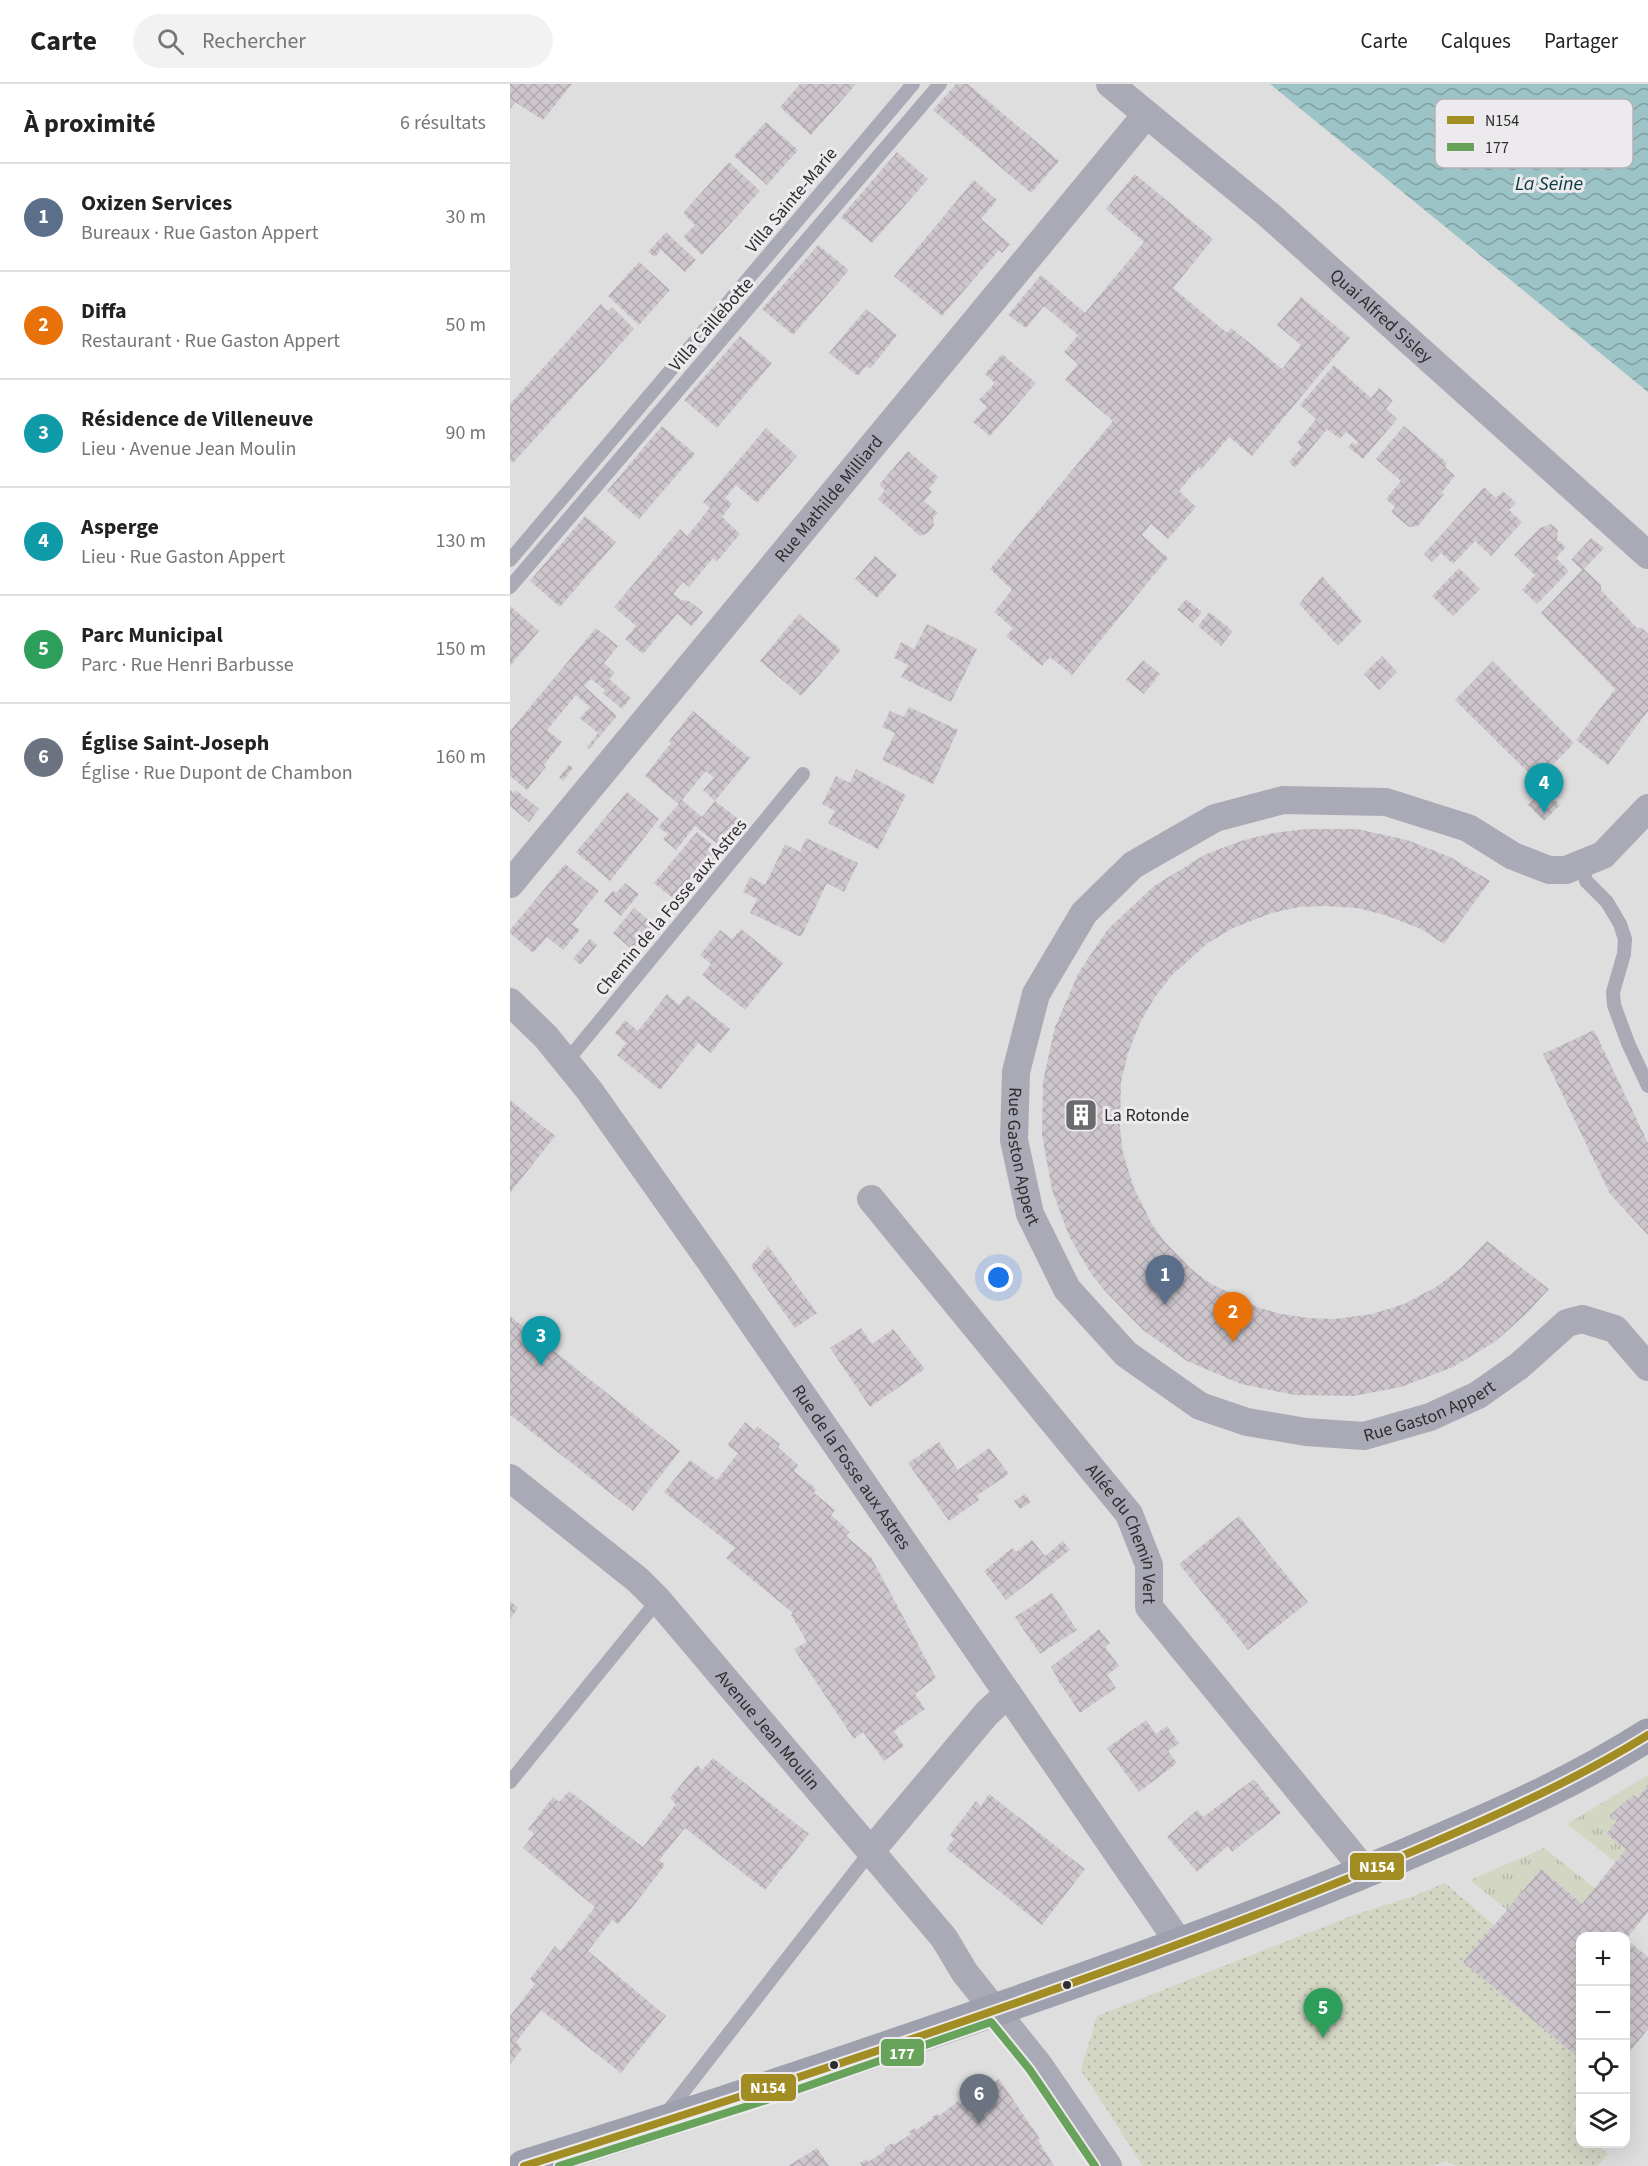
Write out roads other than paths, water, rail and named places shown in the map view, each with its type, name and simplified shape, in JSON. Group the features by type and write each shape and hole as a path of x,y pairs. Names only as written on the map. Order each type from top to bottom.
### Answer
{"main road":[{"path":"524,2166 770,2088 1225,1928 1366,1872 1521,1805 1606,1762 1648,1735"}],"street":[{"name":"Quai Alfred Sisley","path":"1110,84 1269,215 1648,555"},
{"name":"Rue Mathilde Milliard","path":"510,884 1146,115"},
{"name":"Rue Gaston Appert","path":"1648,808 1603,855 1566,870 1549,870 1513,856 1467,828 1386,802 1283,800 1215,818 1133,865 1084,913 1036,994 1016,1072 1014,1140 1030,1214 1067,1289 1126,1354 1200,1406 1247,1422 1294,1430 1364,1436 1430,1417 1478,1395 1519,1366 1567,1323 1582,1319 1615,1329 1648,1367"},
{"name":"Rue de la Fosse aux Astres","path":"510,1002 546,1037 589,1090 717,1270 1180,1944"},
{"name":"Allée du Chemin Vert","path":"871,1199 1129,1514 1149,1565 1149,1607 1366,1872"},
{"name":"Avenue Jean Moulin","path":"510,1478 638,1580 658,1600 944,1938 966,1973 1038,2064 1108,2166"},
{"path":"871,1851 987,1713 1008,1694"}],"lane":[{"name":"Villa Sainte-Marie","path":"510,560 913,84"},
{"name":"Villa Caillebotte","path":"510,587 940,84"},
{"name":"Chemin de la Fosse aux Astres","path":"566,1062 803,774"},
{"path":"1582,863 1586,881 1607,902 1620,924 1624,939 1624,954 1613,992 1614,1005 1648,1086"},
{"path":"510,1782 658,1600"},
{"path":"658,2124 871,1851"}],"water":[{"name":"La Seine","path":"1270,84 1648,84 1648,392"}],"place":[{"name":"Asperge","path":"1544,813"},
{"name":"La Rotonde","path":"1081,1115"},
{"name":"Oxizen Services","path":"1165,1305"},
{"name":"Diffa","path":"1233,1342"},
{"name":"Résidence de Villeneuve","path":"541,1366"},
{"name":"Parc Municipal","path":"1323,2038"},
{"name":"Église Saint-Joseph","path":"979,2124"}]}
